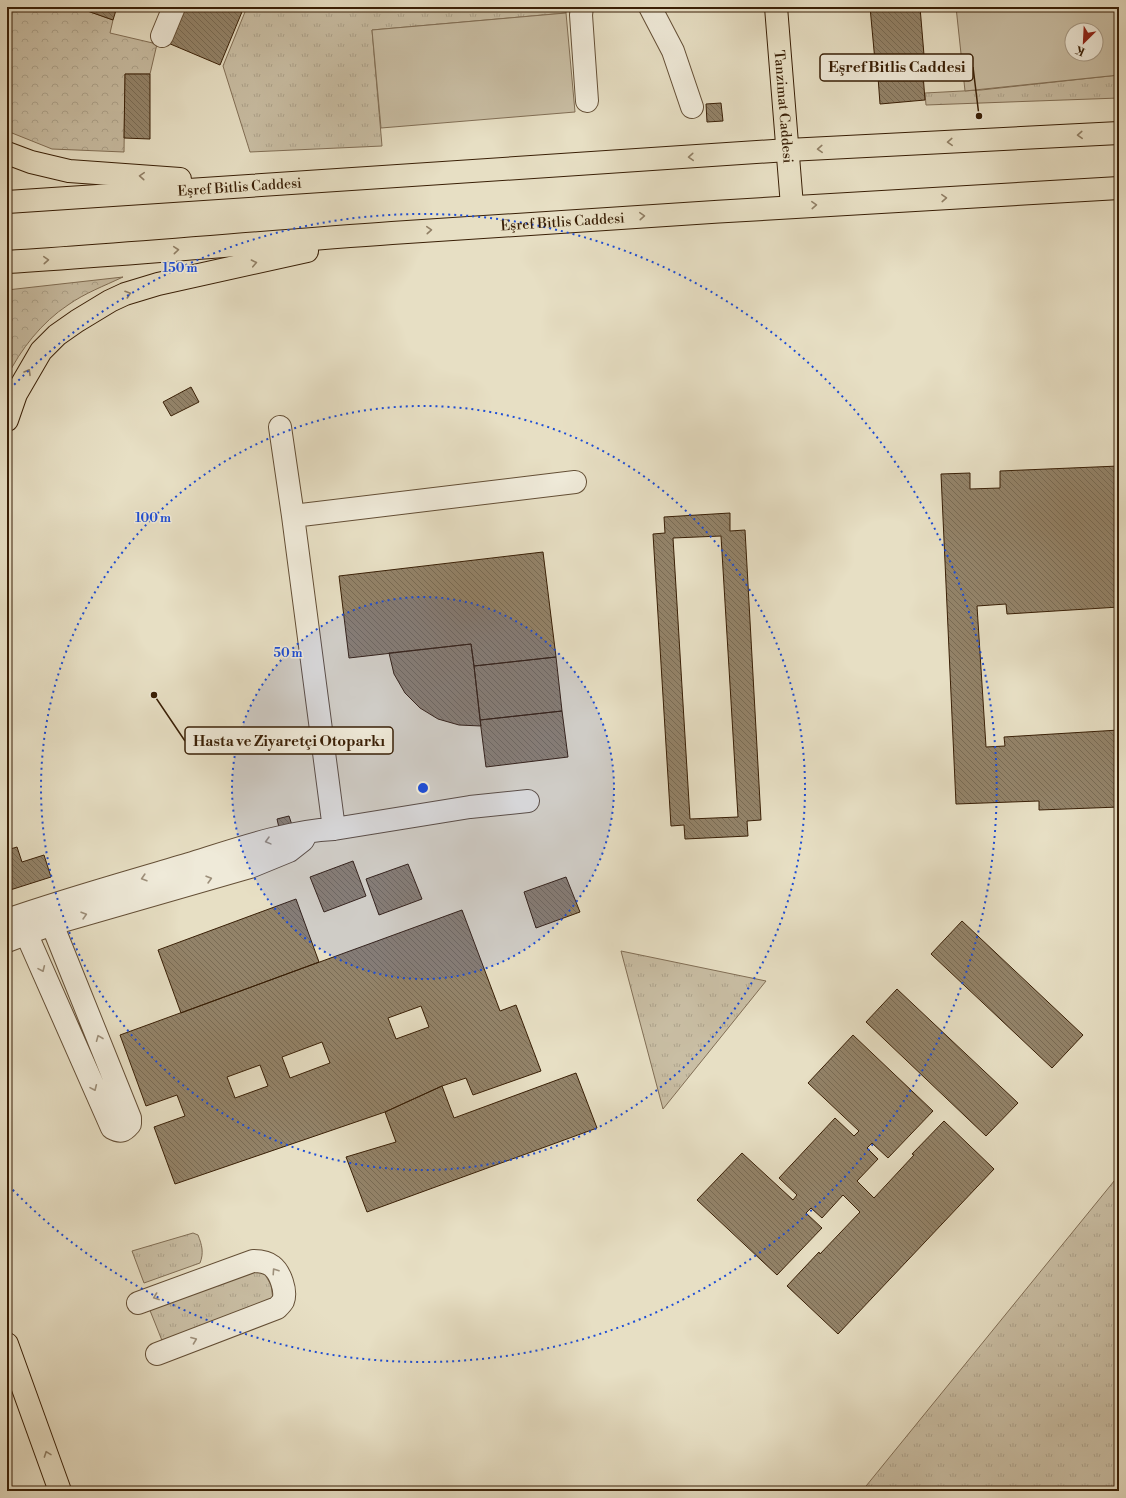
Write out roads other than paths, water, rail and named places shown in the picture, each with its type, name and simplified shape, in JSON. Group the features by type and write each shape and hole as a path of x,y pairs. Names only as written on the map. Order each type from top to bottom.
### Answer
{"main road":[{"name":"Tanzimat Caddesi","path":"776,7 792,206"},
{"name":"Eşref Bitlis Caddesi","path":"7,202 788,150 1119,133"},
{"path":"7,153 31,162 69,171 265,184"},
{"name":"Eşref Bitlis Caddesi","path":"7,262 133,254 390,233 792,206 1119,188"},
{"path":"7,420 16,394 41,351 57,336 77,321 110,301 125,294 197,274 390,233"},
{"path":"7,1344 60,1491"}],"lane":[{"path":"162,36 174,7"},
{"path":"582,7 581,15 587,101"},
{"path":"650,7 673,51 692,107"},
{"path":"280,427 334,829"},
{"path":"293,516 575,482"},
{"path":"7,920 242,848 319,830 528,801"},
{"path":"52,924 130,1118 130,1124 125,1130 119,1132 112,1128 16,937 52,924 250,867 289,851 302,840 306,833"},
{"path":"138,1303 253,1261 263,1262 272,1266 282,1284 284,1294 283,1302 276,1308 158,1354"}],"place":[{"name":"Eşref Bitlis Caddesi","path":"979,116"},
{"name":"Hasta ve Ziyaretçi Otoparkı","path":"154,695"}]}
